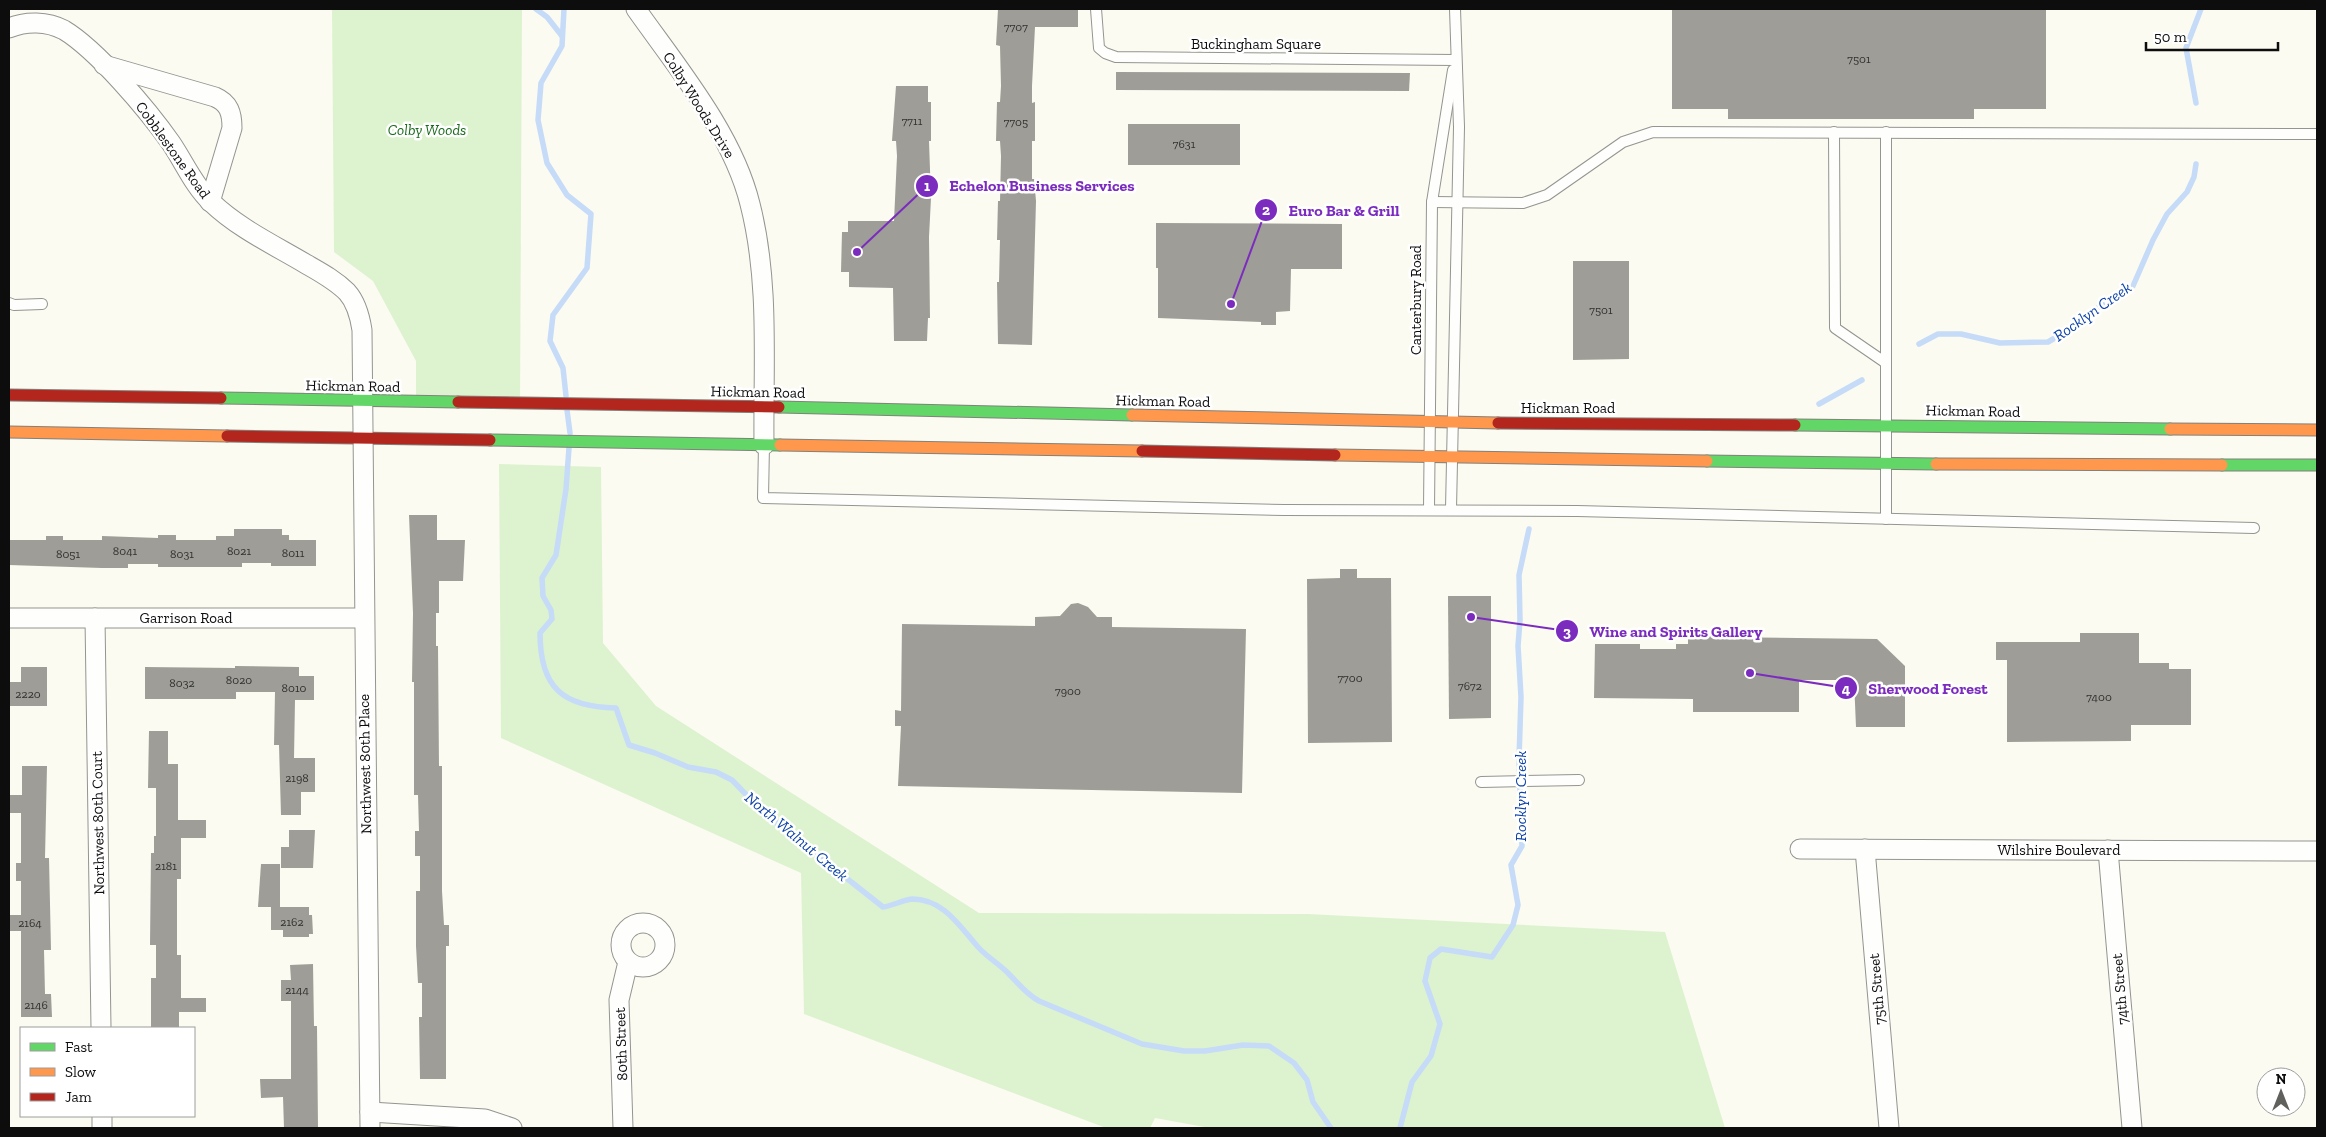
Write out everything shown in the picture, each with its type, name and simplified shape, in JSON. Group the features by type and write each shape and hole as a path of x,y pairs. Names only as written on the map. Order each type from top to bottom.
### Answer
{"main road":[{"name":"Hickman Road","path":"9,395 763,407 1430,422 2317,430"},
{"path":"9,432 1886,464 2317,465"}],"street":[{"name":"Colby Woods Drive","path":"636,9 696,94 726,144 750,203 762,284 764,445"},
{"name":"Cobblestone Road","path":"9,28 20,24 41,23 62,29 80,42 129,91 171,143 210,202 239,224 332,280 348,293 360,317 362,330 362,401"},
{"path":"103,64 215,97 228,106 232,116 232,128 210,202"},
{"name":"Northwest 80th Place","path":"362,401 370,1120"},
{"name":"Garrison Road","path":"9,618 364,618"},
{"name":"Northwest 80th Court","path":"95,618 101,1027"},
{"name":"Wilshire Boulevard","path":"1800,849 2317,852"},
{"name":"75th Street","path":"1865,849 1889,1128"},
{"name":"74th Street","path":"2108,850 2132,1128"},
{"name":"80th Street","path":"623,1128 619,1000 628,962"},
{"path":"370,1120 485,1119 512,1128"}],"lane":[{"name":"Buckingham Square","path":"1096,9 1099,48 1105,53 1116,57 1455,60"},
{"name":"Canterbury Road","path":"1451,509 1459,102 1455,60 1455,9"},
{"name":"Canterbury Road","path":"1429,510 1432,202 1455,60"},
{"path":"1432,202 1523,203 1546,195 1624,142 1653,132 2317,134"},
{"path":"1834,132 1835,328 1886,363"},
{"path":"1886,132 1886,519"},
{"path":"9,303 14,305 42,304"},
{"path":"764,445 763,498 1302,510 1451,509 2254,528"},
{"path":"1481,782 1579,780"}],"green space":[{"name":"Colby Woods","path":"332,9 522,9 520,404 416,402 416,361 373,281 334,252"},
{"path":"499,464 601,467 603,643 656,706 979,913 1308,914 1665,932 1725,1128 1210,1128 1155,1118 1150,1128 1106,1128 804,1014 801,873 501,738"}],"building":[{"path":"998,9 1078,9 1078,27 1035,27 1032,103 1035,102 1035,141 1032,141 1032,179 1034,179 1036,201 1032,345 998,344 997,282 999,282 1000,240 997,240 1001,156 1000,141 996,141 997,102 1000,102 1001,86 1000,46 996,45"},
{"path":"1672,9 2046,9 2046,109 1974,109 1974,119 1728,119 1728,109 1672,109"},
{"path":"1116,72 1410,73 1409,91 1116,90"},
{"path":"896,86 928,86 928,102 931,102 931,141 929,141 931,198 929,237 930,318 928,318 927,341 894,341 893,288 849,287 849,272 841,272 842,232 848,232 848,221 894,221 897,156 896,141 892,141"},
{"path":"1128,124 1240,124 1240,165 1128,165"},
{"path":"1156,223 1342,224 1342,269 1291,269 1290,311 1276,312 1276,325 1261,325 1261,322 1158,318"},
{"path":"1573,261 1629,261 1629,359 1573,360"},
{"path":"409,515 437,515 437,540 465,540 463,581 439,581 439,613 436,613 439,766 442,766 442,891 444,925 449,925 449,946 446,946 446,1079 420,1079 419,1017 422,1017 422,983 418,983 416,891 420,891 420,856 415,856 415,831 419,831 418,795 414,795 413,613"},
{"path":"234,529 282,529 282,535 289,535 289,540 316,540 316,566 271,566 271,563 242,563 242,567 158,567 158,564 128,564 128,568 9,565 9,540 46,540 46,536 63,536 63,540 102,540 102,536 158,538 158,535 176,535 176,540 216,540 216,536 234,536"},
{"path":"1340,569 1357,569 1357,578 1391,578 1392,742 1308,743 1307,579 1340,578"},
{"path":"1448,596 1491,596 1491,718 1449,719"},
{"path":"1078,603 1088,607 1097,617 1112,617 1112,627 1246,629 1242,793 898,786 901,726 895,726 895,710 901,711 902,624 1035,626 1035,617 1060,616 1071,604"},
{"path":"1688,632 1711,632 1711,637 1877,639 1905,666 1905,727 1856,727 1854,680 1799,680 1799,712 1693,712 1693,699 1594,698 1595,644 1640,644 1640,649 1676,649 1676,644 1688,644"},
{"path":"2080,633 2139,633 2139,663 2169,663 2169,669 2191,669 2191,725 2131,725 2131,741 2007,742 2007,660 1996,660 1996,642 2080,642"},
{"path":"235,666 299,667 299,676 314,676 314,700 295,700 294,758 315,758 315,792 301,792 301,815 281,815 279,745 274,745 275,692 236,692 236,699 145,699 145,667 235,668"},
{"path":"21,667 47,667 47,706 9,706 9,682 21,682"},
{"path":"149,731 168,731 168,764 178,764 178,820 206,820 206,838 181,838 181,879 177,879 177,955 181,955 181,998 206,998 206,1012 179,1012 179,1027 151,1027 151,978 156,978 156,945 150,945 151,853 154,853 154,836 156,836 156,788 148,788"},
{"path":"22,766 47,766 45,858 49,858 51,950 44,950 45,994 51,994 52,1017 21,1017 21,931 9,931 9,915 21,915 21,881 16,881 16,863 21,863 21,813 9,813 9,795 22,795"},
{"path":"289,830 315,830 313,868 281,868 281,847 289,847"},
{"path":"261,864 280,864 280,907 258,907"},
{"path":"271,907 309,907 309,915 312,915 313,934 309,934 309,937 283,937 283,930 271,930"},
{"path":"313,964 314,1026 317,1026 318,1128 284,1128 283,1097 261,1098 260,1079 291,1079 291,1001 281,1001 281,980 291,980 290,965"}],"waterway":[{"name":"North Walnut Creek","path":"536,9 547,17 562,36"},
{"name":"North Walnut Creek","path":"564,9 562,46 541,83 538,120 547,163 567,195 591,214 587,268 553,315 550,341 563,368 566,396"},
{"name":"Rocklyn Creek","path":"2196,103 2186,48 2201,9"},
{"name":"Rocklyn Creek","path":"1919,344 1938,334 1961,334 2000,343 2048,342 2072,328 2096,309 2133,286 2153,240 2167,214 2187,192 2194,177 2196,164"},
{"name":"Rocklyn Creek","path":"1819,404 1862,380"},
{"name":"North Walnut Creek","path":"567,410 570,433"},
{"name":"North Walnut Creek","path":"569,448 566,489 556,555 542,578 543,596 551,610 552,619 540,633 541,652 544,668 550,681 558,691 582,704 616,708 629,745 655,753 688,767 716,772 732,780 764,813 883,907 912,899 923,900 942,909 958,923 982,951 1026,992 1039,1001 1142,1044 1184,1051 1205,1051 1243,1045 1269,1046 1294,1063 1307,1080 1313,1102 1331,1128"},
{"name":"Rocklyn Creek","path":"1400,1128 1412,1082 1431,1056 1440,1024 1425,981 1430,958 1441,949 1492,957 1513,925 1518,905 1511,865 1522,846 1519,759 1521,697 1518,646 1520,620 1519,575 1529,529"}],"traffic: fast":[{"path":"221,398 458,402"},
{"path":"779,407 1132,415"},
{"path":"1795,425 2170,429"},
{"path":"490,440 780,445"},
{"path":"1707,461 1936,464"},
{"path":"2222,465 2317,465"}],"traffic: slow":[{"path":"1132,415 1498,423"},
{"path":"2170,429 2317,430"},
{"path":"9,432 227,436"},
{"path":"780,445 1142,451"},
{"path":"1335,455 1707,461"},
{"path":"1936,464 2222,465"}],"traffic: jam":[{"path":"9,395 221,398"},
{"path":"458,402 779,407"},
{"path":"1498,423 1795,425"},
{"path":"227,436 490,440"},
{"path":"1142,451 1335,455"}],"place":[{"name":"Echelon Business Services","path":"857,252"},
{"name":"Euro Bar & Grill","path":"1231,304"},
{"name":"Wine and Spirits Gallery","path":"1471,617"},
{"name":"Sherwood Forest","path":"1750,673"}]}
